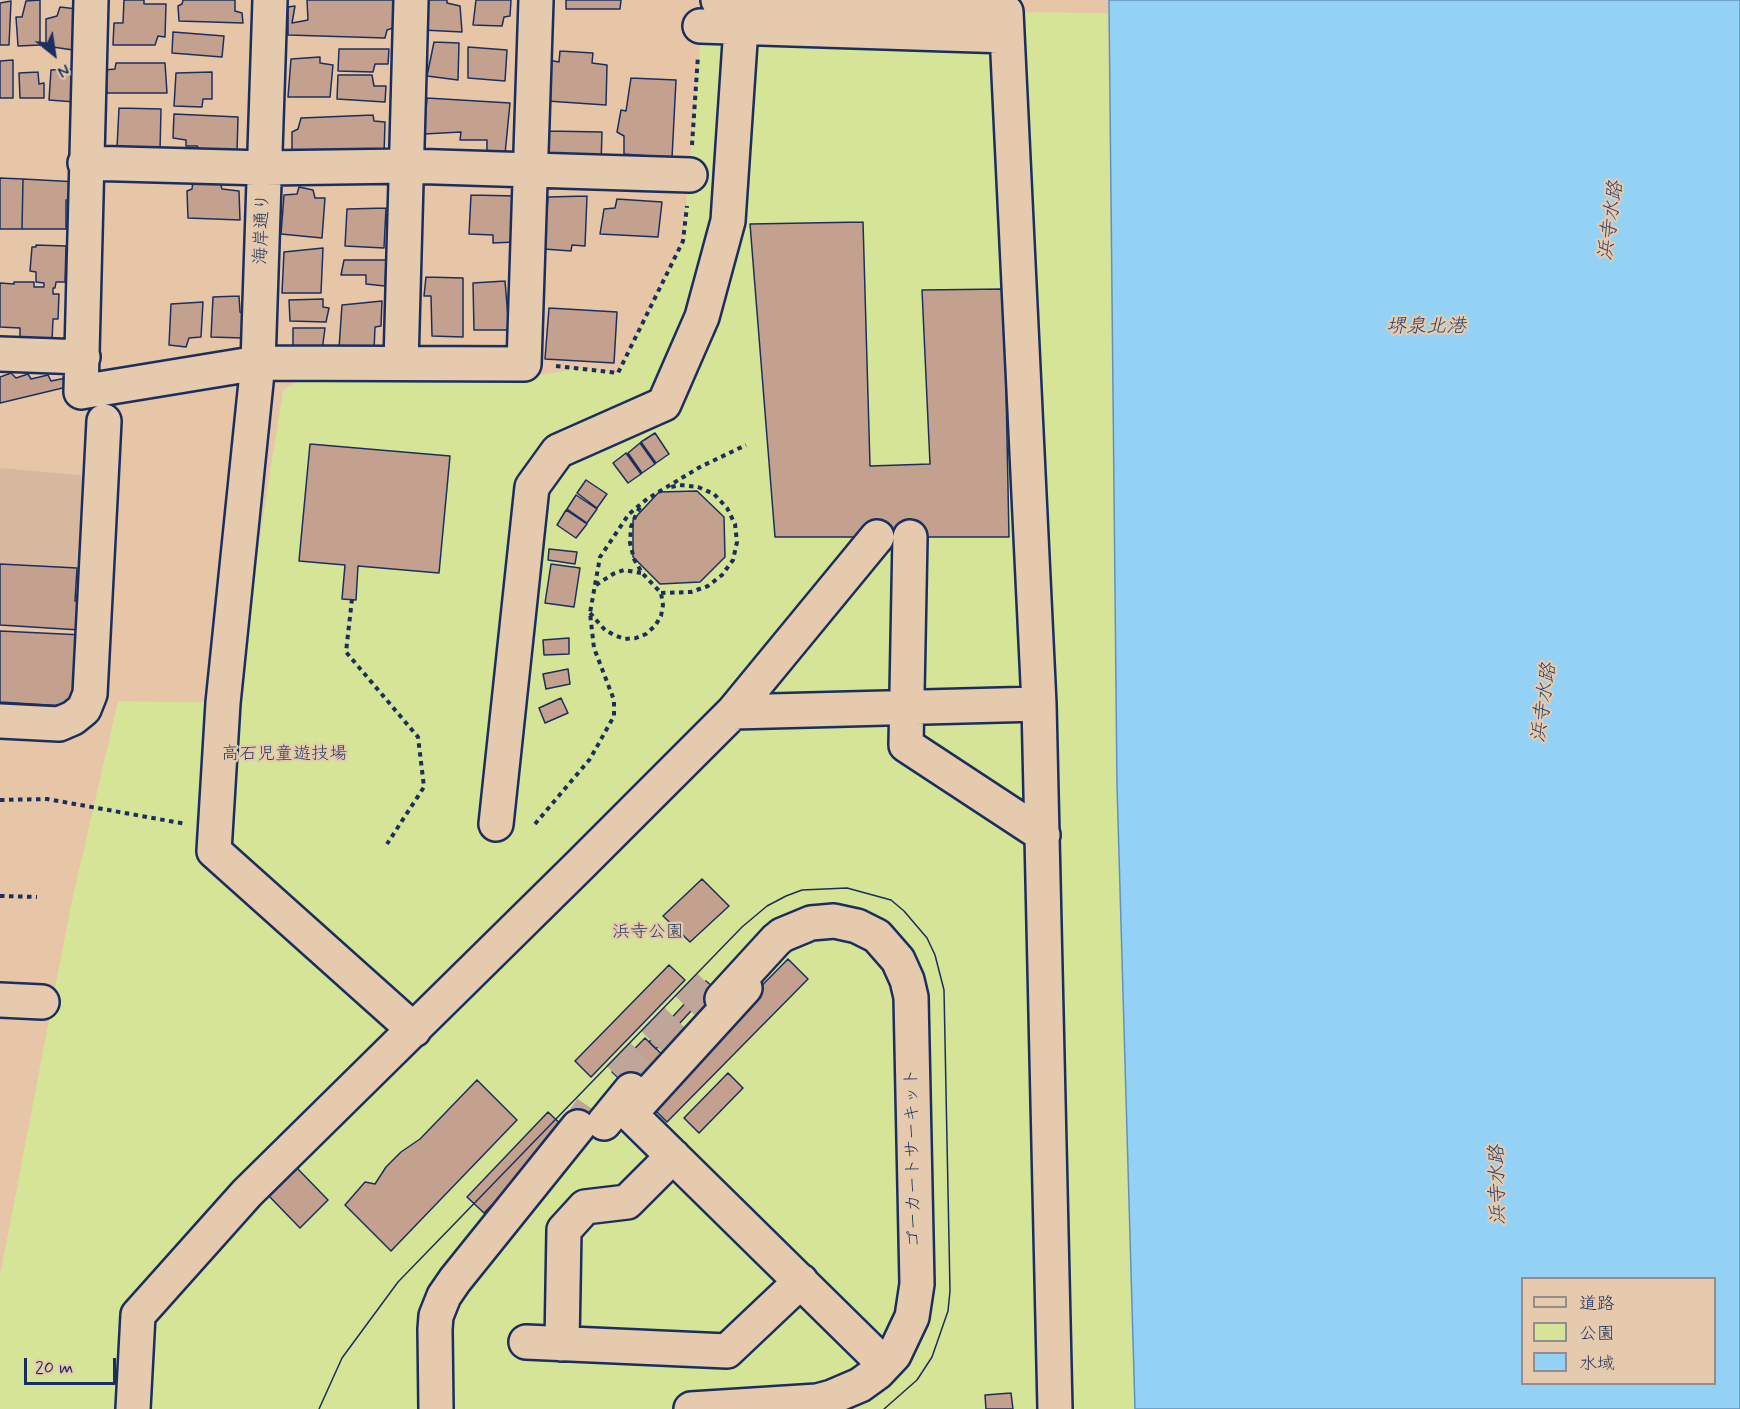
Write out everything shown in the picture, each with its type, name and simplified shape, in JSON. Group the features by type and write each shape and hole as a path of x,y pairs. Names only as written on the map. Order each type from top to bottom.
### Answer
{"street":[{"path":"90,0 81,393 258,363 524,364 536,0"},
{"name":"海岸通り","path":"270,0 258,363 223,703 214,851 414,1030"},
{"path":"401,363 411,0"},
{"path":"709,13 1006,12 1039,704 1055,1409"},
{"path":"709,13 741,27 1007,36"},
{"path":"496,824 532,487 558,451 664,404 702,317 728,221 741,27"},
{"path":"86,163 265,168 405,166 690,175"},
{"path":"0,354 82,357"},
{"path":"0,721 59,724 73,718 84,709 90,694 104,421"},
{"path":"133,1409 138,1315 247,1193 733,712 877,537"},
{"path":"910,537 906,745 1042,835"},
{"path":"733,712 1039,704"},
{"name":"ゴーカートサーキット","path":"690,1409 817,1401 846,1392 879,1372 894,1356 912,1317 917,1284 911,997 907,980 898,960 878,936 857,926 834,921 811,923 782,935 715,992 763,930 779,918 804,908 839,904 862,910 890,926 906,942 924,981 933,1271 932,1302 925,1328 912,1358 886,1389 851,1409"},
{"path":"801,926 630,1114 872,1352"},
{"path":"0,1000 42,1002"},
{"path":"436,1409 442,1371 443,1320 453,1313 591,1124 625,1084"},
{"path":"562,1344 564,1230 585,1207 627,1202 673,1156"},
{"path":"526,1342 727,1351 801,1281"},
{"path":"442,1371 448,1409"}],"path":[{"path":"524,364 618,373 684,241 709,13"},
{"path":"535,824 590,759 614,716 614,700 594,648 590,613 600,557 629,514 647,499 700,467 746,445"},
{"path":"590,613 605,630 625,639 646,634 655,626 661,616 663,604 661,593 642,573 634,559 630,543 630,527 637,512 647,499 662,490 680,485 698,487 714,495 727,508 735,524 737,542 733,560 722,575 708,586 691,592 661,593"},
{"path":"595,586 613,574 624,570 642,573"},
{"path":"352,599 346,652 418,737 424,787 387,844"},
{"path":"0,800 47,799 215,830"},
{"path":"0,896 37,897"}],"shaded area":[{"path":"0,468 89,476 86,569 0,564"}],"green space":[{"name":"浜寺公園","path":"704,0 1006,12 1108,13 1117,785 1135,1409 0,1409 0,1276 71,905 118,701 234,703 283,390 303,378 528,377 580,368 618,373 683,241"}],"water":[{"name":"堺泉北港","path":"1109,0 1740,0 1740,1409 1135,1409 1117,785"}],"building":[{"path":"40,0 40,45 18,46 16,17 22,17 26,1"},
{"path":"124,0 144,0 144,4 166,4 165,37 158,36 155,45 113,45 114,23 123,23"},
{"path":"183,0 235,0 235,11 242,13 243,23 179,21 178,6"},
{"path":"307,0 393,0 393,28 387,30 385,38 288,35 288,7 295,6 292,23 308,20"},
{"path":"424,0 447,0 447,3 460,6 462,32 423,30"},
{"path":"476,0 511,0 510,16 504,17 502,26 473,25"},
{"path":"566,0 621,0 620,9 566,9"},
{"path":"11,1 9,45 0,45 0,3"},
{"path":"60,7 77,9 73,50 46,46 46,19 57,16"},
{"path":"173,32 224,36 222,57 172,53"},
{"path":"434,42 459,43 458,80 427,76"},
{"path":"468,47 507,50 505,81 468,78"},
{"path":"339,49 389,49 388,64 375,64 373,72 338,71"},
{"path":"560,51 593,53 592,63 607,65 606,105 547,101 548,60 559,62"},
{"path":"320,57 320,63 333,65 330,97 288,97 291,59"},
{"path":"13,60 13,98 0,98 0,61"},
{"path":"116,63 165,63 167,93 107,93 105,70 115,69"},
{"path":"75,69 75,102 49,100 51,70"},
{"path":"38,72 39,84 44,83 44,98 20,98 19,73"},
{"path":"212,72 212,99 203,99 202,107 174,106 176,73"},
{"path":"338,75 372,75 374,86 386,86 385,102 337,99"},
{"path":"631,78 676,80 672,158 624,154 624,136 617,132 621,110 626,111"},
{"path":"427,98 510,103 505,154 487,154 487,140 460,140 461,132 424,134"},
{"path":"119,108 161,109 160,151 117,148"},
{"path":"174,114 238,117 237,152 200,150 197,146 186,146 186,140 173,138"},
{"path":"373,115 374,121 385,122 384,155 292,155 292,132 298,129 301,118"},
{"path":"547,131 602,132 601,164 545,159"},
{"path":"0,178 23,179 22,229 0,229"},
{"path":"23,179 78,182 78,200 66,200 66,229 22,229"},
{"path":"193,181 220,182 222,189 239,191 240,220 188,218 187,191 192,189"},
{"path":"299,187 313,190 315,198 325,198 322,238 281,234 284,195 297,194"},
{"path":"471,195 516,196 515,242 493,243 493,235 469,234"},
{"path":"587,196 585,246 572,245 571,251 544,249 548,197"},
{"path":"617,199 662,202 658,237 600,234 604,209 615,208"},
{"path":"386,208 384,248 345,246 347,209"},
{"path":"863,222 870,466 930,464 922,290 1004,289 1009,537 775,537 750,224"},
{"path":"36,245 66,246 65,282 56,282 53,288 53,294 59,294 58,319 53,319 52,341 20,340 20,328 0,327 0,283 34,282 34,287 44,287 44,283 36,282 36,272 30,271 32,247"},
{"path":"323,248 321,293 282,293 284,252"},
{"path":"344,260 386,260 385,286 366,284 366,275 341,275"},
{"path":"426,277 463,278 463,337 432,336 431,296 424,296"},
{"path":"505,281 509,330 474,330 473,283"},
{"path":"239,296 240,312 245,314 243,338 211,337 213,297"},
{"path":"323,299 323,307 329,308 326,322 290,321 289,300"},
{"path":"382,301 381,326 375,327 374,351 339,348 342,305"},
{"path":"203,302 201,337 189,338 186,347 169,345 171,304"},
{"path":"549,308 617,312 614,363 545,359"},
{"path":"293,328 325,328 322,351 293,350"},
{"path":"11,373 16,378 28,374 31,379 48,375 51,381 71,377 71,386 0,403 0,377"},
{"path":"655,433 669,454 656,463 641,442"},
{"path":"640,443 655,464 642,473 628,453"},
{"path":"310,444 450,456 439,573 358,566 356,600 342,599 345,565 299,561"},
{"path":"626,453 641,474 628,483 613,463"},
{"path":"586,480 607,494 597,508 577,493"},
{"path":"697,491 724,517 725,557 700,582 660,584 633,557 633,520 659,492"},
{"path":"576,495 597,509 587,523 567,509"},
{"path":"566,510 587,524 576,538 557,525"},
{"path":"549,549 577,552 575,564 548,560"},
{"path":"0,564 77,568 75,601 81,601 80,630 0,625"},
{"path":"551,564 580,568 574,607 545,603"},
{"path":"0,631 83,635 81,707 0,702"},
{"path":"569,638 569,654 544,655 543,640"},
{"path":"568,669 570,684 546,689 543,674"},
{"path":"561,698 568,713 545,723 539,708"},
{"path":"702,879 729,906 690,942 663,916"},
{"path":"788,959 808,979 667,1122 647,1102"},
{"path":"669,965 685,980 591,1077 575,1061"},
{"path":"706,981 713,987 656,1049 649,1042"},
{"path":"645,1038 671,1063 631,1090 612,1072"},
{"path":"728,1073 743,1088 699,1133 684,1118"},
{"path":"477,1080 517,1120 391,1251 345,1205 365,1182 375,1184 386,1167 401,1152 420,1139"},
{"path":"548,1112 566,1129 484,1213 467,1197"},
{"path":"296,1167 328,1200 300,1228 268,1195"},
{"path":"1011,1393 1013,1409 986,1409 985,1395"}],"tunnel":[{"path":"618,1077 709,985"},
{"path":"578,1127 591,1108"}],"tram line":[{"path":"319,1409 342,1358 398,1282 742,927 767,906 802,890 847,888 891,900 904,911 927,938 935,955 944,990 950,1291 948,1311 932,1357 917,1380 884,1409"}],"water label":[{"name":"浜寺水路","path":"1612,221"},
{"name":"浜寺水路","path":"1545,703"},
{"name":"浜寺水路","path":"1499,1185"}],"park label":[{"name":"高石児童遊技場","path":"284,755"}]}
